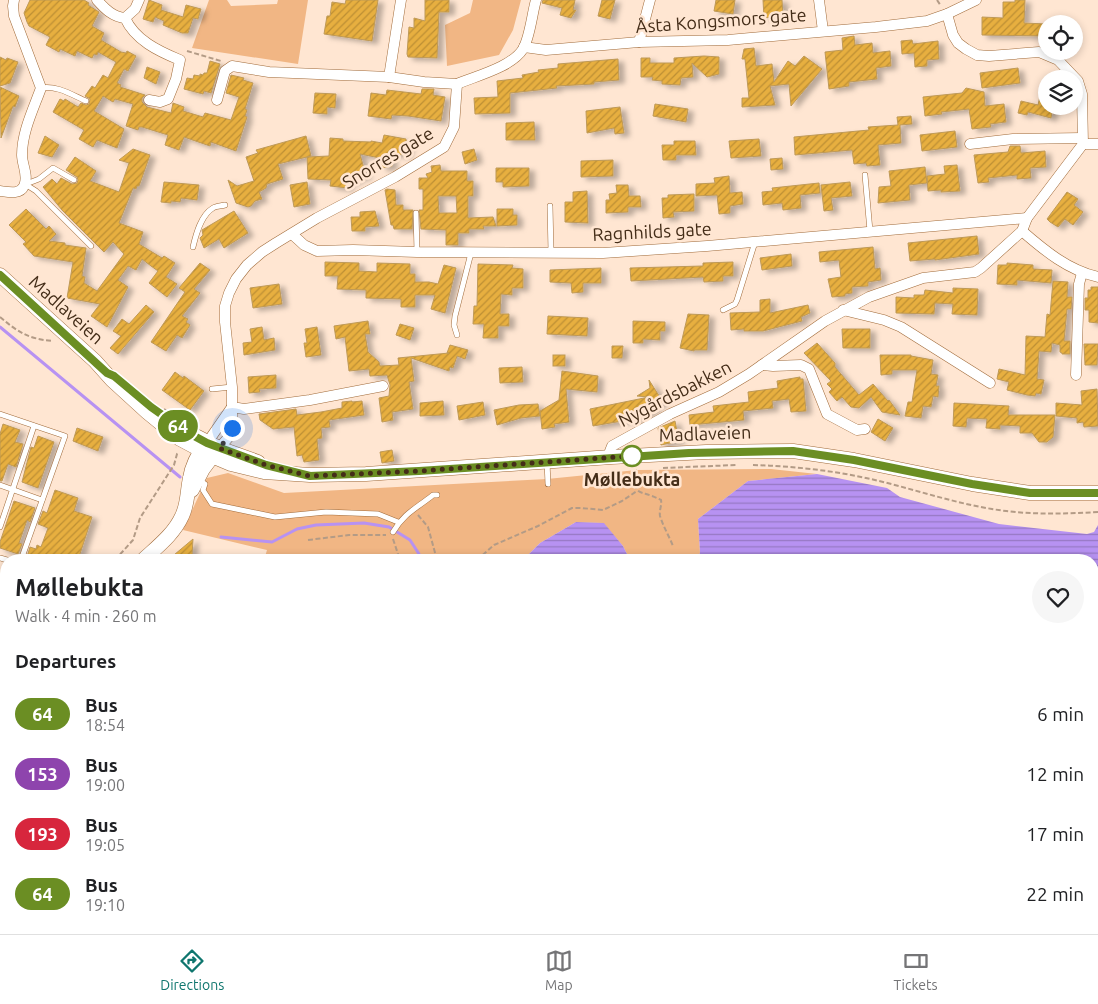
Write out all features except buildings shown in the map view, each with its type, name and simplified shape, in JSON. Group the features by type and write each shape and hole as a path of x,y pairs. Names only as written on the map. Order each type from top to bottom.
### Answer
{"main road":[{"name":"Madlaveien","path":"0,275 147,412 180,438 210,450 231,464 264,472 310,476 419,471 706,452 793,451 854,460 972,484 1030,493 1098,493"},
{"path":"149,554 176,527 182,517 189,495 195,486 194,464 210,450"}],"street":[{"path":"0,191 13,193 19,191 23,188 27,179 22,157 22,145 41,88 14,16 12,6 14,0"},
{"path":"97,0 112,14 125,18 134,33 152,48 180,60 176,79 168,98 160,102 149,100"},
{"path":"125,18 135,9 139,0"},
{"path":"389,77 400,0"},
{"path":"217,100 226,71 232,66 278,72 389,77 457,84 509,62 519,55 524,47 536,0"},
{"path":"639,42 650,0"},
{"path":"819,0 823,31"},
{"name":"Åsta Kongsmors gate","path":"524,47 546,50 639,42 728,40 842,31 927,21 976,0"},
{"path":"947,14 953,35 958,43 977,54 1014,55 1039,52 1058,60 1078,81 1082,94 1082,141"},
{"name":"Snorres gate","path":"210,450 228,438 232,428 232,387 225,306 236,279 262,252 317,218 395,176 444,146 454,127 457,84"},
{"path":"970,144 1013,139 1082,141 1098,144"},
{"name":"Nygårdsbakken","path":"611,457 610,451 612,446 670,414 719,392 843,310 869,297 924,278 974,272 993,259 1022,231 1027,218 1082,141"},
{"name":"Ragnhilds gate","path":"292,234 304,245 318,251 603,253 755,242 1027,218"},
{"path":"1022,231 1059,261 1082,273 1098,277"},
{"path":"1076,375 1079,292 1082,273"},
{"path":"843,310 884,320 901,327 990,383"},
{"path":"762,365 801,365 809,369 827,414 857,430 865,429"},
{"path":"232,407 244,409 320,398 383,386"}],"lane":[{"path":"41,88 49,87 62,90 86,101"},
{"path":"25,184 39,179 53,168 74,180"},
{"path":"866,175 870,232"},
{"path":"25,184 36,191 91,246"},
{"path":"193,247 206,214 213,207 225,205"},
{"path":"550,206 551,252"},
{"path":"416,213 418,252"},
{"path":"723,310 734,304 737,300 755,242"},
{"path":"456,335 455,316 471,252"},
{"path":"212,389 232,387"},
{"path":"0,414 64,436 23,554"},
{"path":"0,527 34,426"},
{"path":"547,462 548,484"},
{"path":"194,478 205,484 203,490 212,504 275,517 326,512 378,514 396,527 412,509 433,495 437,495"},
{"path":"0,485 42,500"}],"path":[{"path":"0,317 19,333 53,341"},
{"path":"120,554 133,540 143,513 168,475 174,465 177,454 181,450"},
{"path":"663,468 743,465"},
{"path":"752,465 802,468 852,476 993,509 1041,513 1098,512"},
{"path":"630,468 641,468"},
{"path":"636,468 634,487 637,491 660,500 662,505 659,511 673,546"},
{"path":"484,554 494,545 538,526 572,508 603,510 637,491"},
{"path":"412,509 428,526 435,554"},
{"path":"308,540 349,535 392,536 398,554"}],"shaded area":[{"path":"209,0 227,0 231,6 277,4 278,0 308,0 298,64 192,48"},
{"path":"473,0 521,0 513,30 499,55 447,66 445,25 470,13"},
{"name":"Møllebukta","path":"771,469 817,474 748,481 698,519 699,554 627,554 623,546 603,523 576,522 540,543 529,554 266,554 267,550 183,530 207,478 228,473 284,493 547,479 637,470"},
{"path":"817,474 887,488 900,497 999,524 1087,534 1094,532 1098,525 1098,554 699,554 698,519 748,481"},
{"path":"576,522 604,523 623,546 627,554 529,554 540,543"}],"waterway":[{"path":"0,327 180,477"},
{"path":"221,537 272,542 297,529 316,525 364,523 389,527 410,540 419,554"}],"bus line":[{"name":"64","path":"0,275 107,373 114,376 151,407 185,431 221,449 266,465 310,476 419,471 706,452 793,451 854,460 972,484 1030,493 1098,493"}],"place":[{"name":"Møllebukta","path":"632,456"}],"route":[{"path":"232,428 228,438 219,448 266,465 310,476 419,471 632,456"}]}
